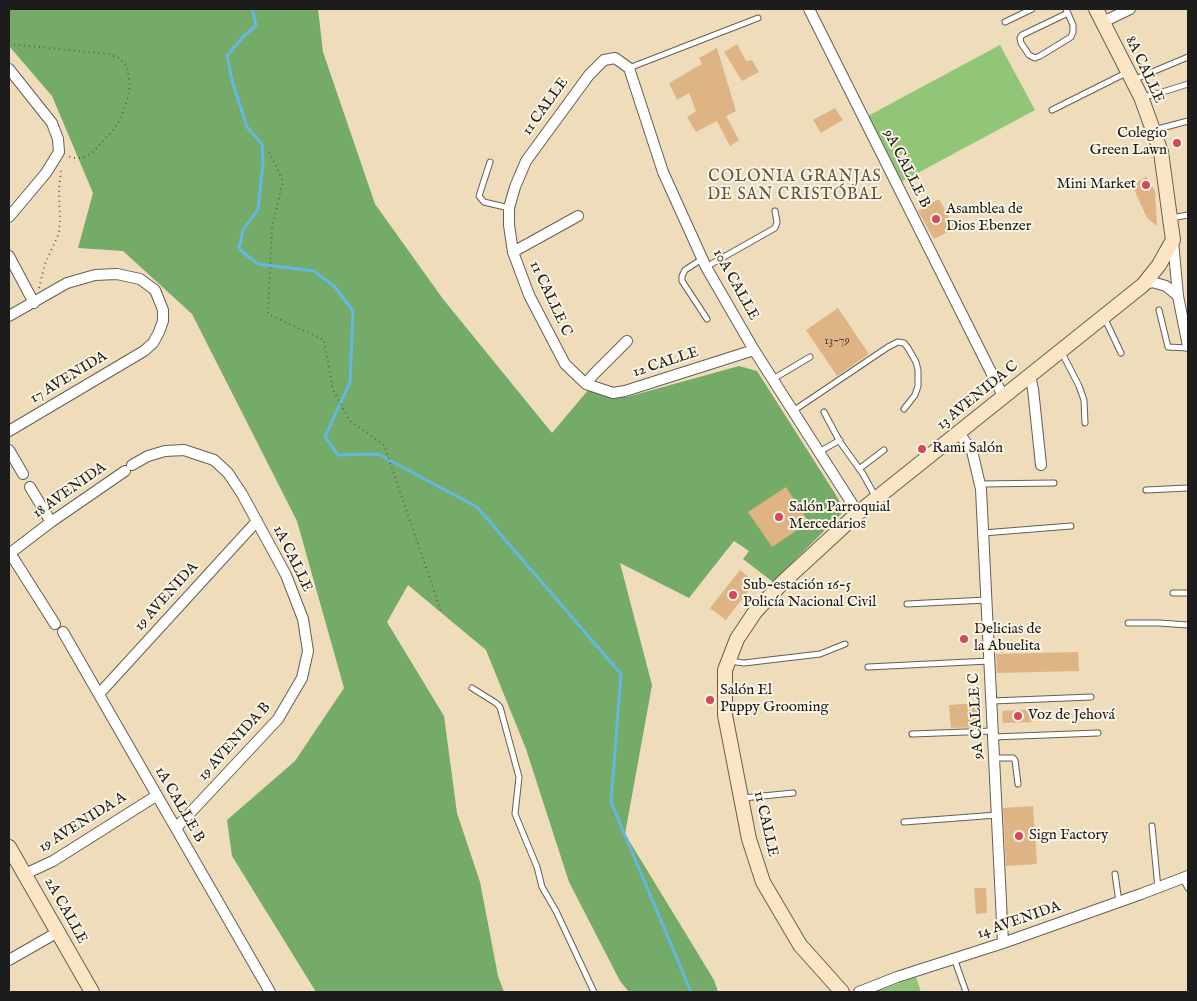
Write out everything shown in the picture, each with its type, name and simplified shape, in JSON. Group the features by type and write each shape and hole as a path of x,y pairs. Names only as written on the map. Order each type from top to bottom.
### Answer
{"street":[{"name":"9A CALLE B","path":"809,9 1003,396"},
{"name":"8A CALLE","path":"1096,9 1141,97 1161,152 1173,240 1178,296 1187,329 1188,347"},
{"path":"1103,22 1130,9"},
{"name":"11 CALLE","path":"515,187 526,161 589,75 604,60 615,58 629,68"},
{"name":"10A CALLE","path":"629,68 663,172 704,263 754,350 858,513"},
{"path":"9,69 52,123 58,139 59,152 46,173 9,217"},
{"name":"11 CALLE C","path":"515,187 509,208 509,225 513,252 529,294 565,364 586,384"},
{"path":"513,252 578,216"},
{"name":"13 AVENIDA C","path":"737,639 755,612 784,582 858,513 1143,285 1159,265 1173,240"},
{"path":"9,256 34,303 9,316"},
{"name":"17 AVENIDA","path":"9,431 144,351 153,342 163,321 163,310 155,290 140,279 117,274 95,275 67,283 34,303"},
{"path":"1143,285 1152,282 1166,286 1178,296"},
{"path":"586,384 627,341"},
{"name":"12 CALLE","path":"586,384 613,393 625,391 754,350"},
{"path":"1030,376 1041,465"},
{"name":"9A CALLE C","path":"959,433 972,451 980,484 1003,943"},
{"path":"9,450 23,474"},
{"name":"18 AVENIDA","path":"9,554 51,522 148,456 166,451 184,450 200,455"},
{"name":"1A CALLE","path":"200,455 214,460 228,472 286,575 303,619 308,651 302,678 293,695"},
{"path":"30,487 51,522"},
{"name":"19 AVENIDA","path":"99,694 257,521"},
{"path":"9,554 55,624"},
{"name":"1A CALLE B","path":"63,632 270,992"},
{"name":"11 CALLE","path":"737,639 726,670 725,715 750,839 763,882 800,945 838,991"},
{"name":"19 AVENIDA B","path":"176,828 278,719 293,695"},
{"name":"19 AVENIDA A","path":"25,874 53,861 156,796"},
{"name":"2A CALLE","path":"9,846 92,992"},
{"name":"14 AVENIDA","path":"859,992 954,958 1003,943 1185,877"},
{"path":"9,960 58,932"}],"lane":[{"path":"1005,22 1032,9"},
{"path":"1067,11 1073,25 1071,37 1040,56 1035,58 1029,55 1021,44 1020,38 1022,35 1067,11"},
{"path":"629,68 758,18"},
{"path":"1052,110 1130,76 1188,57"},
{"path":"1141,97 1188,84"},
{"path":"1153,130 1188,121"},
{"path":"490,162 479,196 484,202 509,208"},
{"path":"707,319 682,281 684,270 704,263 775,228 777,222 775,211"},
{"path":"1170,218 1188,215"},
{"path":"1159,310 1168,347 1188,347"},
{"path":"1103,317 1121,353"},
{"path":"793,411 898,342 904,343 908,348 918,370 918,386 915,395 904,410"},
{"path":"1061,351 1076,379 1084,400 1085,424"},
{"path":"773,379 810,357"},
{"path":"824,412 867,481 876,499"},
{"path":"819,452 840,440"},
{"path":"859,469 884,450"},
{"path":"980,484 1054,483"},
{"path":"1146,490 1188,488"},
{"path":"983,533 1070,526"},
{"path":"1173,593 1188,593"},
{"path":"907,604 986,600"},
{"path":"1128,623 1188,625"},
{"path":"729,661 744,662 820,654 845,644"},
{"path":"868,667 989,661"},
{"path":"472,688 500,707 519,777 515,814 537,867 542,887 556,911 594,992"},
{"path":"991,701 1091,697"},
{"path":"912,734 1098,733"},
{"path":"994,758 1013,758 1015,760 1018,784"},
{"path":"742,798 793,793"},
{"path":"904,822 996,815"},
{"path":"1152,826 1158,888"},
{"path":"1114,874 1119,902"},
{"path":"1185,877 1188,888"},
{"path":"954,958 966,992"}],"path":[{"path":"9,44 108,54 119,58 126,66 130,86 121,118 115,128 87,156 73,158 59,152"},
{"path":"34,303 44,269 57,240 60,226 58,190 62,167 59,152"},
{"path":"270,152 283,181 272,226 268,314 324,340 333,390 350,421 384,445 442,614"}],"green space":[{"path":"9,9 318,9 323,52 375,204 443,299 552,433 589,389 614,397 627,397 739,366 757,371 834,492 841,504 842,513 773,582 743,559 749,551 734,541 689,598 620,563 652,685 625,834 714,980 718,992 629,992 620,981 569,882 526,749 486,650 408,585 387,622 444,716 457,813 480,882 498,976 504,992 316,992 232,856 227,820 295,761 344,688 297,521 192,314 123,251 78,248 93,193 52,96 9,46"},
{"path":"1000,45 1035,110 901,182 866,117"},
{"path":"916,977 921,992 874,992"}],"building":[{"path":"737,44 746,61 752,60 759,72 742,81 724,52"},
{"path":"717,48 736,111 726,116 739,140 730,146 717,121 696,132 687,117 696,111 689,93 677,100 669,83 702,64 699,58"},
{"path":"835,108 843,120 821,133 813,120"},
{"path":"1146,177 1155,191 1157,226 1147,218 1132,185"},
{"name":"Asamblea de Dios Ebenzer","path":"939,199 955,228 934,239 918,211"},
{"path":"838,308 869,354 837,376 806,330"},
{"name":"Salón Parroquial Mercedarios","path":"786,487 809,522 772,547 748,512"},
{"name":"Sub-estación 16-5 Policía Nacional Civil","path":"740,570 755,582 726,620 710,608"},
{"path":"1078,652 1079,671 997,673 996,654"},
{"path":"977,703 978,727 951,728 949,705"},
{"name":"Voz de Jehová","path":"1033,709 1033,722 1003,723 1002,711"},
{"name":"Sign Factory","path":"1033,806 1037,864 1006,866 1003,808"},
{"path":"974,888 986,888 987,913 976,914"}],"waterway":[{"path":"252,9 256,25 227,56 233,84 247,127 262,144 263,163 258,209 243,230 239,249 258,264 314,271 335,287 353,311 350,382 325,437 338,455 378,454 477,507 621,674 611,802 691,992"}],"place":[{"name":"Colegio Green Lawn","path":"1177,143"},
{"name":"Mini Market","path":"1146,185"},
{"name":"Asamblea de Dios Ebenzer","path":"936,219"},
{"name":"Rami Salón","path":"922,449"},
{"name":"Salón Parroquial Mercedarios","path":"779,517"},
{"name":"Sub-estación 16-5 Policía Nacional Civil","path":"733,595"},
{"name":"Delicias de la Abuelita","path":"964,639"},
{"name":"Salón El Puppy Grooming","path":"710,700"},
{"name":"Voz de Jehová","path":"1018,716"},
{"name":"Sign Factory","path":"1019,836"}],"district":[{"name":"COLONIA GRANJAS DE SAN CRISTÓBAL","path":"795,187"}]}
